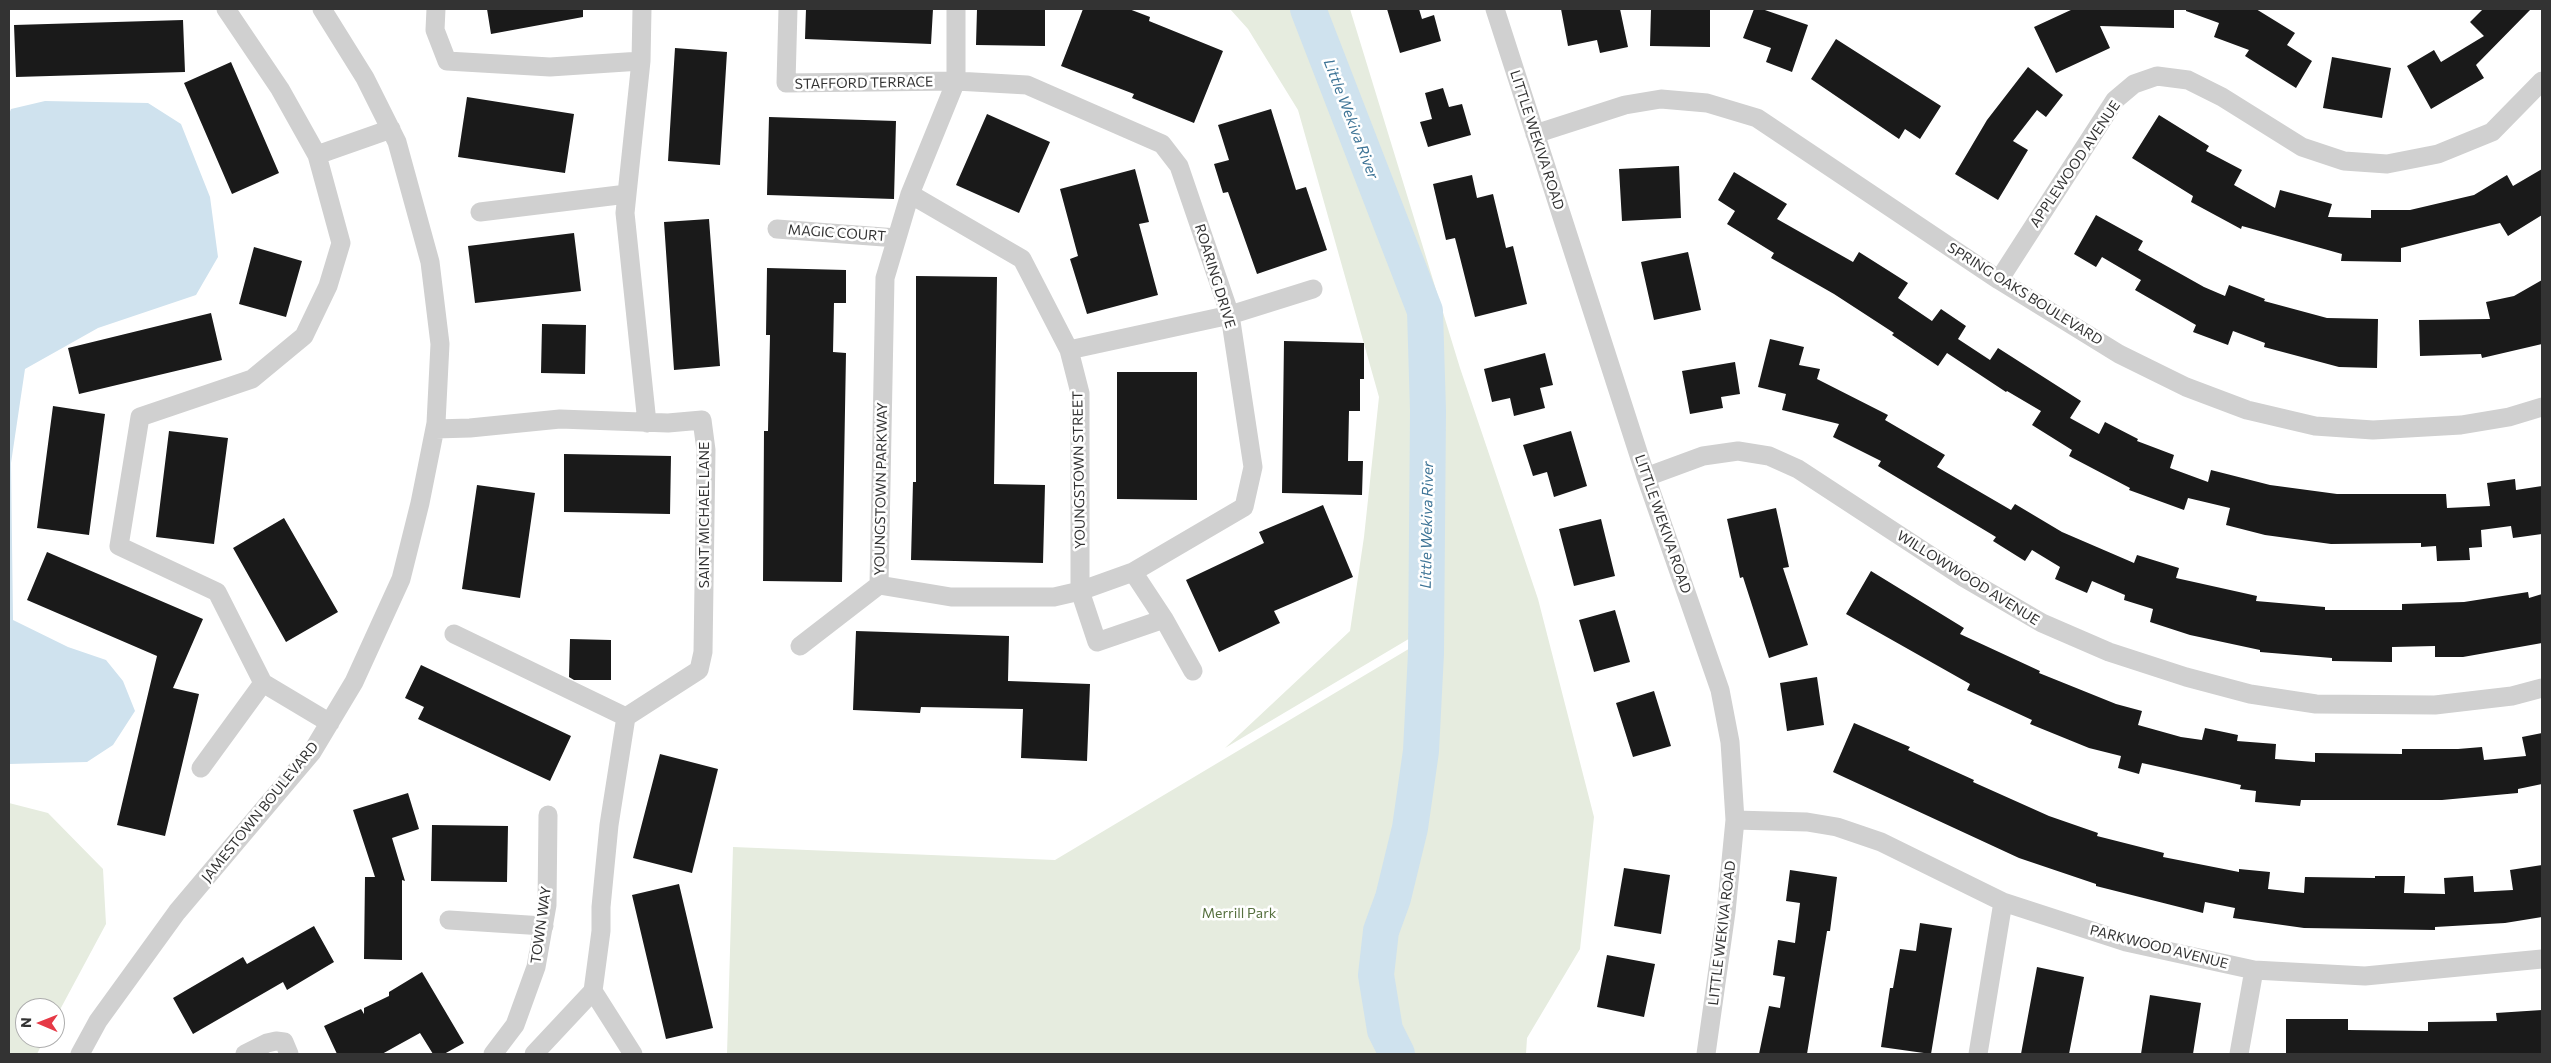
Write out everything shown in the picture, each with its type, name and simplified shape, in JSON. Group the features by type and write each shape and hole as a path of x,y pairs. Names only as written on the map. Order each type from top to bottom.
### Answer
{"street":[{"path":"226,9 280,89 317,155 341,243 328,286 304,336 252,379 140,416 119,546 217,592 263,683 330,722"},
{"name":"JAMESTOWN BOULEVARD","path":"80,1054 98,1021 178,912 312,752 354,682 401,579 420,503 435,429 440,344 430,262 413,193 390,129 365,78 322,9"},
{"path":"436,9 435,30 447,61 550,67 641,61"},
{"path":"642,9 641,61 625,213 647,423"},
{"name":"STAFFORD TERRACE","path":"788,9 786,84 956,81"},
{"name":"YOUNGSTOWN PARKWAY","path":"956,9 956,81 910,194 885,278 879,585 952,597 1054,597 1080,591"},
{"name":"LITTLE WEKIVA ROAD","path":"1495,9 1646,477 1720,690 1730,742 1736,820 1726,912 1706,1054"},
{"name":"APPLEWOOD AVENUE","path":"1999,280 2115,100 2134,84 2157,76 2188,80 2222,97 2302,147 2344,161 2387,164 2438,154 2492,132 2542,81"},
{"name":"ROARING DRIVE","path":"956,81 1027,85 1162,144 1179,166 1230,316 1254,467 1244,507 1133,572 1080,591"},
{"name":"SPRING OAKS BOULEVARD","path":"1535,134 1625,105 1661,99 1707,103 1757,118 1999,280 2119,354 2186,387 2247,410 2315,426 2373,430 2461,425 2509,416 2542,407"},
{"path":"317,155 390,129"},
{"path":"480,212 627,194"},
{"path":"910,194 1022,259 1068,350 1230,316 1314,289"},
{"name":"MAGIC COURT","path":"777,229 897,238"},
{"name":"YOUNGSTOWN STREET","path":"1068,350 1080,393 1080,591 1097,642 1164,619"},
{"name":"SAINT MICHAEL LANE","path":"435,429 470,428 560,419 647,423 702,420 706,450 703,652 699,670 626,717"},
{"name":"WILLOWWOOD AVENUE","path":"1646,477 1703,456 1738,452 1769,456 1798,469 1962,577 2042,624 2118,654 2186,677 2250,694 2316,704 2435,705 2512,696 2542,688"},
{"path":"1133,572 1164,619 1193,671"},
{"path":"800,646 879,585"},
{"path":"454,634 626,717 609,825 601,907 601,932 593,992 534,1054"},
{"path":"201,768 263,683"},
{"name":"TOWN WAY","path":"492,1054 515,1025 536,967 547,905 548,815"},
{"name":"PARKWOOD AVENUE","path":"1736,820 1807,822 1837,827 1881,842 2003,902 2126,942 2254,970 2365,976 2542,959"},
{"path":"1978,1054 2003,902"},
{"path":"449,920 544,926"},
{"path":"2239,1054 2254,970"},
{"path":"593,992 633,1054"},
{"path":"245,1054 267,1043 276,1042 284,1042 289,1054"}],"green space":[{"path":"1230,9 1350,9 1460,368 1538,599 1594,817 1580,949 1527,1038 1526,1054 1403,1054 1394,1032 1384,974 1388,932 1414,823 1426,721 1427,644 1425,639 1418,635 1412,637 1225,748 1350,631 1364,537 1379,397 1298,110 1248,29"},
{"name":"Merrill Park","path":"1417,644 1416,721 1404,822 1379,931 1373,974 1384,1034 1392,1054 727,1054 733,847 1055,860"},
{"path":"9,803 48,813 103,869 106,924 65,1000 65,998 15,998 15,1048 40,1048 37,1054 9,1054"}],"water":[{"path":"45,101 148,103 181,124 210,197 218,257 196,295 98,328 25,369 11,463 13,620 68,647 106,660 123,681 135,711 113,745 87,762 9,764 9,114 11,109"}],"building":[{"path":"487,9 583,9 583,17 491,34"},
{"path":"806,9 933,9 931,44 805,39"},
{"path":"977,9 1045,9 1045,46 976,45"},
{"path":"1083,9 1129,9 1150,17 1149,21 1223,51 1194,123 1132,98 1134,94 1061,66"},
{"path":"1387,9 1419,9 1422,19 1434,15 1441,41 1400,53"},
{"path":"1561,9 1620,9 1628,47 1600,53 1597,40 1568,46"},
{"path":"1651,9 1710,9 1710,47 1650,46"},
{"path":"1754,9 1762,9 1808,25 1792,72 1766,62 1771,48 1743,38"},
{"path":"2073,9 2174,9 2174,28 2100,26 2110,48 2056,73 2034,27"},
{"path":"2186,9 2256,9 2295,33 2287,45 2312,61 2296,88 2245,56 2249,50 2214,37 2219,23 2186,11"},
{"path":"2483,9 2531,9 2476,65 2484,78 2431,109 2407,66 2434,50 2441,62 2484,36 2470,22"},
{"path":"183,20 185,72 16,77 14,25"},
{"path":"1836,39 1941,106 1920,139 1905,129 1899,139 1811,79"},
{"path":"675,48 727,52 720,165 668,161"},
{"path":"2332,57 2391,68 2382,118 2323,108"},
{"path":"231,62 279,173 232,194 184,83"},
{"path":"2028,67 2063,95 2046,117 2037,110 2013,141 2028,150 1998,200 1955,174 1987,120"},
{"path":"1443,88 1449,107 1462,104 1471,135 1428,147 1420,122 1432,119 1425,93"},
{"path":"467,97 574,114 565,173 458,157"},
{"path":"1271,109 1296,190 1306,187 1327,250 1257,274 1228,192 1223,193 1214,164 1229,160 1218,125"},
{"path":"987,114 1050,142 1019,213 956,185"},
{"path":"2159,115 2209,146 2206,151 2242,170 2234,185 2275,208 2280,190 2332,204 2328,217 2371,218 2371,210 2410,210 2474,195 2507,175 2513,186 2542,169 2542,215 2508,236 2500,223 2401,248 2401,262 2341,261 2342,254 2242,226 2241,229 2191,202 2193,196 2132,158"},
{"path":"769,117 896,121 894,199 767,195"},
{"path":"1679,166 1681,218 1622,221 1619,169"},
{"path":"1135,169 1149,222 1139,224 1158,295 1087,314 1070,259 1078,256 1060,189"},
{"path":"1734,172 1787,204 1777,219 1853,262 1859,252 1908,283 1898,298 1932,321 1941,309 1966,326 1958,339 1990,360 1998,348 2081,401 2070,418 2099,434 2105,422 2138,439 2137,441 2174,455 2170,468 2208,482 2211,470 2270,485 2337,494 2446,494 2447,508 2490,506 2487,483 2515,479 2516,490 2542,486 2542,534 2513,538 2511,526 2481,530 2482,547 2469,548 2470,560 2437,561 2436,546 2421,547 2421,543 2331,544 2265,535 2226,525 2230,508 2188,498 2184,510 2129,490 2130,488 2069,456 2072,450 2032,425 2041,411 2006,392 1947,353 1938,366 1892,335 1894,333 1834,294 1771,258 1774,253 1727,224 1735,211 1718,200"},
{"path":"1472,175 1477,198 1493,194 1506,248 1513,246 1527,304 1475,317 1455,238 1446,240 1433,184"},
{"path":"2096,215 2143,241 2138,250 2204,287 2225,296 2229,285 2265,299 2264,301 2327,318 2378,319 2377,368 2339,367 2264,347 2265,343 2233,331 2228,345 2193,332 2196,325 2135,290 2141,280 2102,257 2096,267 2074,254"},
{"path":"709,219 720,366 674,370 664,222"},
{"path":"574,233 581,291 475,303 468,246"},
{"path":"254,247 302,261 286,317 239,304"},
{"path":"1688,252 1701,310 1654,320 1641,262"},
{"path":"767,268 846,270 846,303 834,303 833,352 846,353 842,582 763,581 764,431 768,431 770,335 766,335"},
{"path":"916,276 997,277 994,484 1045,485 1043,563 911,560 913,482 916,482"},
{"path":"2542,280 2542,344 2482,358 2481,354 2420,356 2419,320 2490,319 2486,302 2514,296"},
{"path":"211,313 222,360 79,394 68,348"},
{"path":"542,324 586,325 585,374 541,373"},
{"path":"1770,339 1804,347 1799,365 1820,369 1817,379 1888,415 1885,420 1945,455 1937,467 2011,510 2015,504 2062,532 2134,563 2137,555 2179,568 2176,578 2257,596 2256,601 2325,607 2325,610 2402,610 2402,604 2464,602 2528,592 2529,598 2542,594 2542,643 2463,657 2435,657 2435,646 2392,647 2392,662 2332,661 2332,658 2260,652 2260,650 2190,635 2150,622 2153,609 2124,600 2125,595 2092,581 2087,593 2055,579 2060,567 2032,550 2025,561 1993,541 1996,537 1878,466 1881,461 1833,437 1839,424 1782,410 1786,394 1758,387"},
{"path":"1284,341 1364,343 1364,379 1360,379 1360,411 1349,411 1348,461 1363,461 1362,495 1282,493"},
{"path":"1545,353 1553,385 1540,388 1545,408 1514,416 1510,398 1492,402 1484,369"},
{"path":"1735,362 1740,394 1721,397 1723,408 1690,414 1682,371"},
{"path":"1117,372 1197,372 1197,500 1117,499"},
{"path":"53,406 105,414 89,535 37,528"},
{"path":"169,431 228,438 214,544 156,537"},
{"path":"1571,431 1587,486 1554,497 1547,472 1533,476 1523,445"},
{"path":"564,454 671,456 670,514 564,512"},
{"path":"477,485 535,493 520,598 462,589"},
{"path":"1323,505 1353,577 1274,611 1280,623 1219,652 1186,580 1264,543 1259,532"},
{"path":"1776,508 1789,567 1783,568 1808,645 1769,658 1743,577 1740,578 1727,519"},
{"path":"284,518 338,612 286,642 233,548"},
{"path":"1601,519 1615,576 1574,586 1559,529"},
{"path":"47,552 203,619 173,688 199,694 165,836 117,825 157,656 27,600"},
{"path":"1871,571 1964,628 1960,634 2040,671 2039,673 2116,704 2142,711 2138,725 2181,737 2202,740 2205,728 2238,735 2237,741 2276,744 2275,759 2315,762 2315,753 2402,754 2402,749 2482,747 2484,760 2526,756 2522,737 2542,733 2542,784 2518,789 2518,793 2442,800 2301,800 2300,806 2255,802 2256,791 2240,789 2241,785 2142,763 2139,774 2118,768 2121,756 2089,748 2030,724 2032,720 1967,690 1970,684 1846,614"},
{"path":"1615,610 1630,662 1594,672 1579,620"},
{"path":"856,631 1009,636 1008,681 1090,684 1087,761 1021,758 1023,709 921,707 920,713 853,710"},
{"path":"570,639 611,640 611,680 574,680 569,677"},
{"path":"421,665 571,736 550,781 418,719 424,707 405,698"},
{"path":"1817,677 1824,725 1787,731 1780,683"},
{"path":"1654,691 1671,746 1633,757 1616,703"},
{"path":"1854,723 1910,747 1908,750 1974,780 1973,782 2049,816 2098,833 2097,836 2164,853 2163,857 2239,872 2239,869 2270,872 2268,889 2304,893 2305,877 2375,878 2375,876 2405,876 2404,893 2445,894 2444,878 2473,876 2474,892 2513,890 2510,870 2542,865 2542,917 2505,923 2435,927 2435,930 2304,928 2233,918 2235,908 2205,902 2203,913 2096,886 2096,884 2019,858 1833,772"},
{"path":"660,754 718,769 692,873 633,858"},
{"path":"408,793 419,829 392,838 405,881 402,880 402,960 364,959 365,877 375,877 353,810"},
{"path":"432,825 508,826 507,882 431,881"},
{"path":"1624,868 1670,875 1661,934 1614,926"},
{"path":"1790,870 1837,877 1830,931 1827,931 1807,1054 1759,1054 1769,1006 1780,1008 1785,977 1773,975 1778,940 1795,943 1800,903 1786,901"},
{"path":"679,884 713,1028 666,1039 632,895"},
{"path":"1920,923 1952,928 1931,1054 1881,1047 1890,988 1893,988 1900,949 1916,951"},
{"path":"314,926 334,962 287,990 283,982 193,1034 173,998 243,957 247,964"},
{"path":"1607,955 1655,964 1644,1017 1597,1007"},
{"path":"2037,967 2084,977 2069,1054 2021,1054"},
{"path":"422,972 464,1043 444,1054 433,1054 420,1033 382,1054 337,1054 324,1026 361,1009 364,1014 364,1008 389,996 389,992"},
{"path":"2150,995 2201,1003 2193,1054 2141,1054"},
{"path":"2542,1010 2542,1054 2286,1054 2286,1019 2348,1019 2348,1030 2428,1031 2428,1022 2497,1021 2496,1013"}],"waterway":[{"name":"Little Wekiva River","path":"1308,9 1425,311 1428,411 1426,653 1421,751 1410,828 1393,898 1381,931 1376,975 1385,1030 1397,1054"}]}
